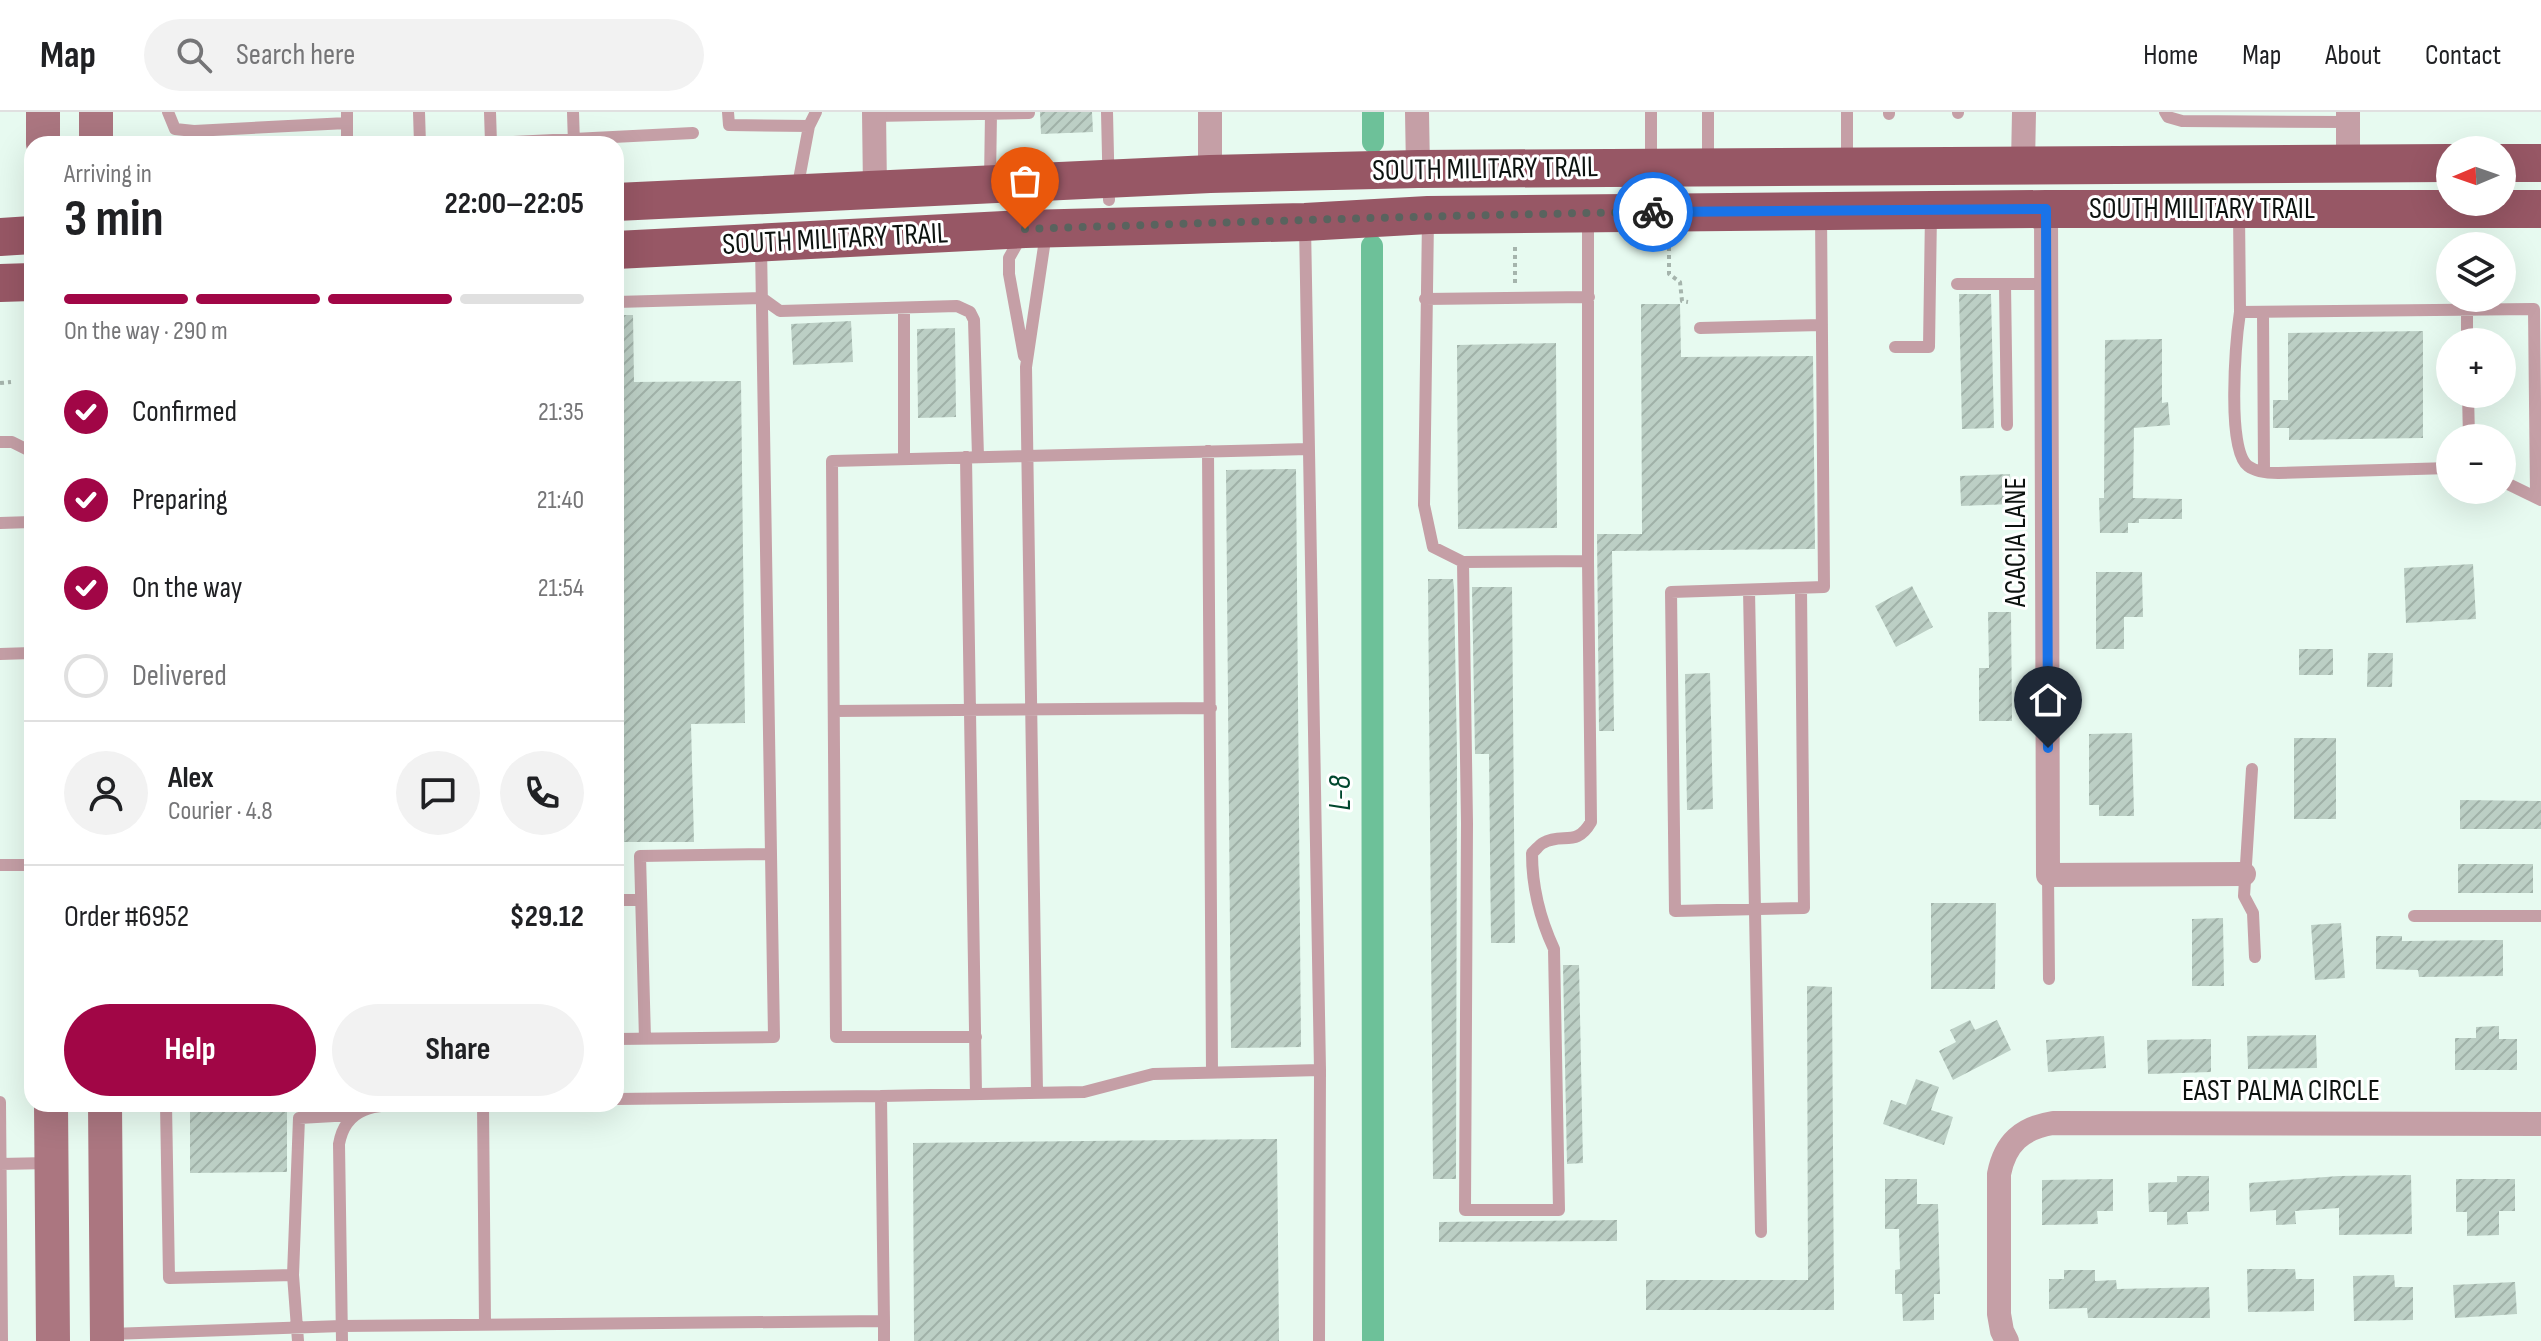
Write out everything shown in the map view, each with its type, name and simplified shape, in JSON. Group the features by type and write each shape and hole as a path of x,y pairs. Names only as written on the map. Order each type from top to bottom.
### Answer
{"main road":[{"path":"43,112 43,136"},
{"path":"96,112 96,136"},
{"name":"SOUTH MILITARY TRAIL","path":"624,202 990,184 1108,190 1210,174 1418,169 2436,163"},
{"path":"2516,163 2541,163"},
{"path":"1727,211 1774,196 1846,190 1996,188 2013,182 2023,164"},
{"path":"2046,209 2058,194 2085,184 2246,182 2330,164"},
{"path":"1036,229 1040,208 1108,190 1263,192 1297,172"},
{"path":"681,247 733,224 957,213 980,204 990,184"},
{"name":"SOUTH MILITARY TRAIL","path":"624,250 1036,229 1305,222 1428,215 1821,210 2541,209"},
{"path":"0,237 24,236"},
{"path":"0,283 24,282"},
{"path":"51,1112 53,1341"},
{"path":"105,1112 107,1338"},
{"path":"53,1270 107,1338"}],"street":[{"path":"1210,112 1210,174"},
{"path":"1417,112 1418,169"},
{"path":"2023,164 2024,112"},
{"path":"874,114 875,189"},
{"path":"2330,164 2348,117"},
{"name":"ACACIA LANE","path":"2046,209 2048,875"},
{"path":"2048,875 2244,874"},
{"name":"EAST PALMA CIRCLE","path":"2007,1341 1999,1314 1999,1174 2002,1158 2010,1144 2036,1125 2541,1124"}],"lane":[{"path":"168,112 175,129 194,131 305,118 347,117"},
{"path":"419,112 420,136"},
{"path":"490,112 491,136"},
{"path":"573,112 574,136"},
{"path":"797,193 809,126 816,112"},
{"path":"1107,112 1108,190"},
{"path":"1651,112 1651,167"},
{"path":"1708,112 1708,167"},
{"path":"1847,112 1847,165"},
{"path":"2165,112 2168,117 2348,117"},
{"path":"990,184 991,113"},
{"path":"874,114 1029,113"},
{"path":"728,119 809,126"},
{"path":"624,138 693,133"},
{"path":"2239,209 2240,312 2235,340 2237,449 2248,467 2264,472 2436,468"},
{"path":"1801,588 1804,908 1675,911 1671,592 1824,587 1821,210"},
{"path":"1895,347 1929,347 1931,210"},
{"path":"1463,562 1467,823 1465,1210 1559,1210 1554,949 1544,928 1532,875 1532,853 1544,842 1572,839 1584,834 1591,822 1588,213"},
{"path":"1428,215 1424,505 1433,547 1463,562 1588,561"},
{"path":"1305,222 1320,1070 1319,1341"},
{"path":"1026,367 1009,274 1009,258 1036,229"},
{"path":"1036,229 1026,367 1037,1092"},
{"path":"624,1039 774,1037 761,242"},
{"path":"1957,284 2046,284"},
{"path":"2005,284 2007,425"},
{"path":"1425,299 1589,297"},
{"path":"624,302 762,298 780,311 957,306 970,312 974,320 971,711 976,1094"},
{"path":"904,308 904,459"},
{"path":"2516,309 2534,309 2539,497 2516,487"},
{"path":"2240,312 2436,310"},
{"path":"2263,312 2264,472"},
{"path":"1700,328 1822,325"},
{"path":"0,442 12,442 24,448"},
{"path":"976,1037 836,1037 832,461 1308,449"},
{"path":"1208,451 1212,1073"},
{"path":"0,523 24,522"},
{"path":"1749,590 1761,1232"},
{"path":"0,654 24,653"},
{"path":"834,711 1211,708"},
{"path":"2252,769 2244,896 2253,913 2255,957"},
{"path":"645,1039 640,856 771,854"},
{"path":"0,865 24,865"},
{"path":"2048,875 2049,979"},
{"path":"624,900 641,900"},
{"path":"2414,916 2541,916"},
{"path":"624,1099 1084,1092 1153,1074 1320,1070"},
{"path":"881,1096 884,1341"},
{"path":"0,1102 2,1341"},
{"path":"166,1112 169,1278 293,1275"},
{"path":"298,1334 293,1275 299,1118 359,1112"},
{"path":"483,1112 485,1324"},
{"path":"342,1341 339,1144 341,1130 352,1115"},
{"path":"1,1164 52,1163"},
{"path":"107,1338 298,1334 342,1326 884,1321"}],"path":[{"path":"1669,237 1669,274 1680,282 1682,301 1688,302"},
{"path":"1514,289 1515,238"},
{"path":"0,383 11,382"}],"building":[{"path":"1040,112 1092,112 1093,132 1041,134"},
{"path":"1959,294 1991,294 1994,428 1962,429"},
{"path":"1641,304 1680,304 1681,357 1813,356 1815,549 1612,551 1614,731 1599,731 1597,534 1642,534"},
{"path":"624,315 633,315 634,382 741,381 745,723 691,724 694,842 624,842"},
{"path":"851,321 853,362 793,365 791,324"},
{"path":"955,328 956,417 918,418 917,329"},
{"path":"2423,331 2423,438 2289,440 2289,428 2273,428 2273,400 2288,400 2288,333"},
{"path":"2162,339 2162,403 2168,402 2170,425 2134,428 2133,498 2182,499 2182,519 2139,519 2139,523 2128,523 2128,533 2100,533 2099,498 2104,498 2105,340"},
{"path":"1556,343 1557,528 1458,529 1457,345"},
{"path":"1296,469 1301,1047 1231,1048 1226,470"},
{"path":"2010,474 2011,504 1961,506 1960,476"},
{"path":"2473,564 2476,619 2406,623 2404,568"},
{"path":"2096,572 2142,572 2143,617 2124,617 2124,649 2096,649"},
{"path":"1428,579 1453,579 1454,588 1457,754 1456,1179 1433,1179"},
{"path":"1912,586 1933,627 1896,647 1875,606"},
{"path":"1472,587 1512,587 1515,943 1491,943 1489,754 1475,754"},
{"path":"1988,612 2011,612 2012,721 1979,721 1979,668 1989,668"},
{"path":"2299,649 2333,649 2333,675 2299,675"},
{"path":"2368,653 2393,653 2392,687 2367,687"},
{"path":"1710,673 1713,809 1687,810 1685,674"},
{"path":"2132,733 2134,816 2099,816 2099,805 2089,805 2089,734"},
{"path":"2294,738 2336,738 2336,819 2294,819"},
{"path":"2460,800 2541,801 2541,829 2460,829"},
{"path":"2458,864 2533,864 2533,893 2458,893"},
{"path":"1931,903 1996,903 1995,989 1931,989"},
{"path":"2223,918 2224,986 2192,986 2192,919"},
{"path":"2341,923 2345,978 2315,980 2311,925"},
{"path":"2376,936 2402,936 2402,941 2503,940 2503,976 2419,977 2418,970 2376,969"},
{"path":"1563,965 1579,965 1583,1163 1567,1164"},
{"path":"1807,986 1832,987 1834,1310 1646,1310 1646,1280 1808,1280"},
{"path":"1970,1020 1975,1030 1997,1020 2011,1050 1953,1080 1939,1051 1956,1042 1950,1030"},
{"path":"2499,1026 2499,1039 2517,1039 2517,1070 2455,1070 2455,1038 2476,1038 2476,1027"},
{"path":"2316,1035 2317,1068 2248,1069 2247,1036"},
{"path":"2104,1036 2106,1068 2048,1072 2046,1040"},
{"path":"2211,1039 2211,1072 2148,1074 2147,1040"},
{"path":"1916,1079 1939,1087 1931,1110 1953,1117 1944,1145 1883,1124 1891,1100 1906,1105"},
{"path":"190,1112 287,1112 287,1172 190,1173"},
{"path":"1277,1139 1279,1341 914,1341 913,1143"},
{"path":"2411,1175 2412,1234 2339,1235 2339,1208 2295,1211 2296,1224 2276,1225 2276,1210 2250,1212 2249,1183 2339,1176"},
{"path":"2177,1176 2209,1176 2209,1211 2187,1212 2188,1224 2167,1225 2167,1212 2149,1212 2148,1183 2177,1182"},
{"path":"1885,1179 1917,1179 1917,1204 1938,1204 1940,1294 1934,1294 1934,1320 1903,1321 1902,1294 1895,1294 1895,1270 1900,1269 1899,1229 1885,1229"},
{"path":"2113,1179 2113,1211 2097,1211 2098,1224 2042,1225 2042,1180"},
{"path":"2456,1179 2515,1179 2515,1211 2499,1211 2499,1235 2467,1236 2467,1212 2456,1212"},
{"path":"1617,1220 1617,1241 1439,1242 1439,1222"},
{"path":"2247,1269 2295,1269 2296,1279 2314,1279 2314,1311 2248,1312"},
{"path":"2064,1270 2095,1270 2095,1281 2116,1280 2117,1289 2209,1287 2210,1318 2088,1318 2087,1308 2049,1309 2049,1279 2064,1279"},
{"path":"2394,1275 2395,1287 2413,1287 2413,1320 2354,1321 2353,1276"},
{"path":"2515,1282 2517,1314 2455,1318 2453,1285"}],"waterway":[{"name":"L-8","path":"1373,112 1373,142"},
{"name":"L-8","path":"1372,246 1373,1341"}],"way so far":[{"path":"1025,229 1305,222 1428,215 1653,212"}],"route":[{"path":"1653,212 2046,209 2048,748"}]}
